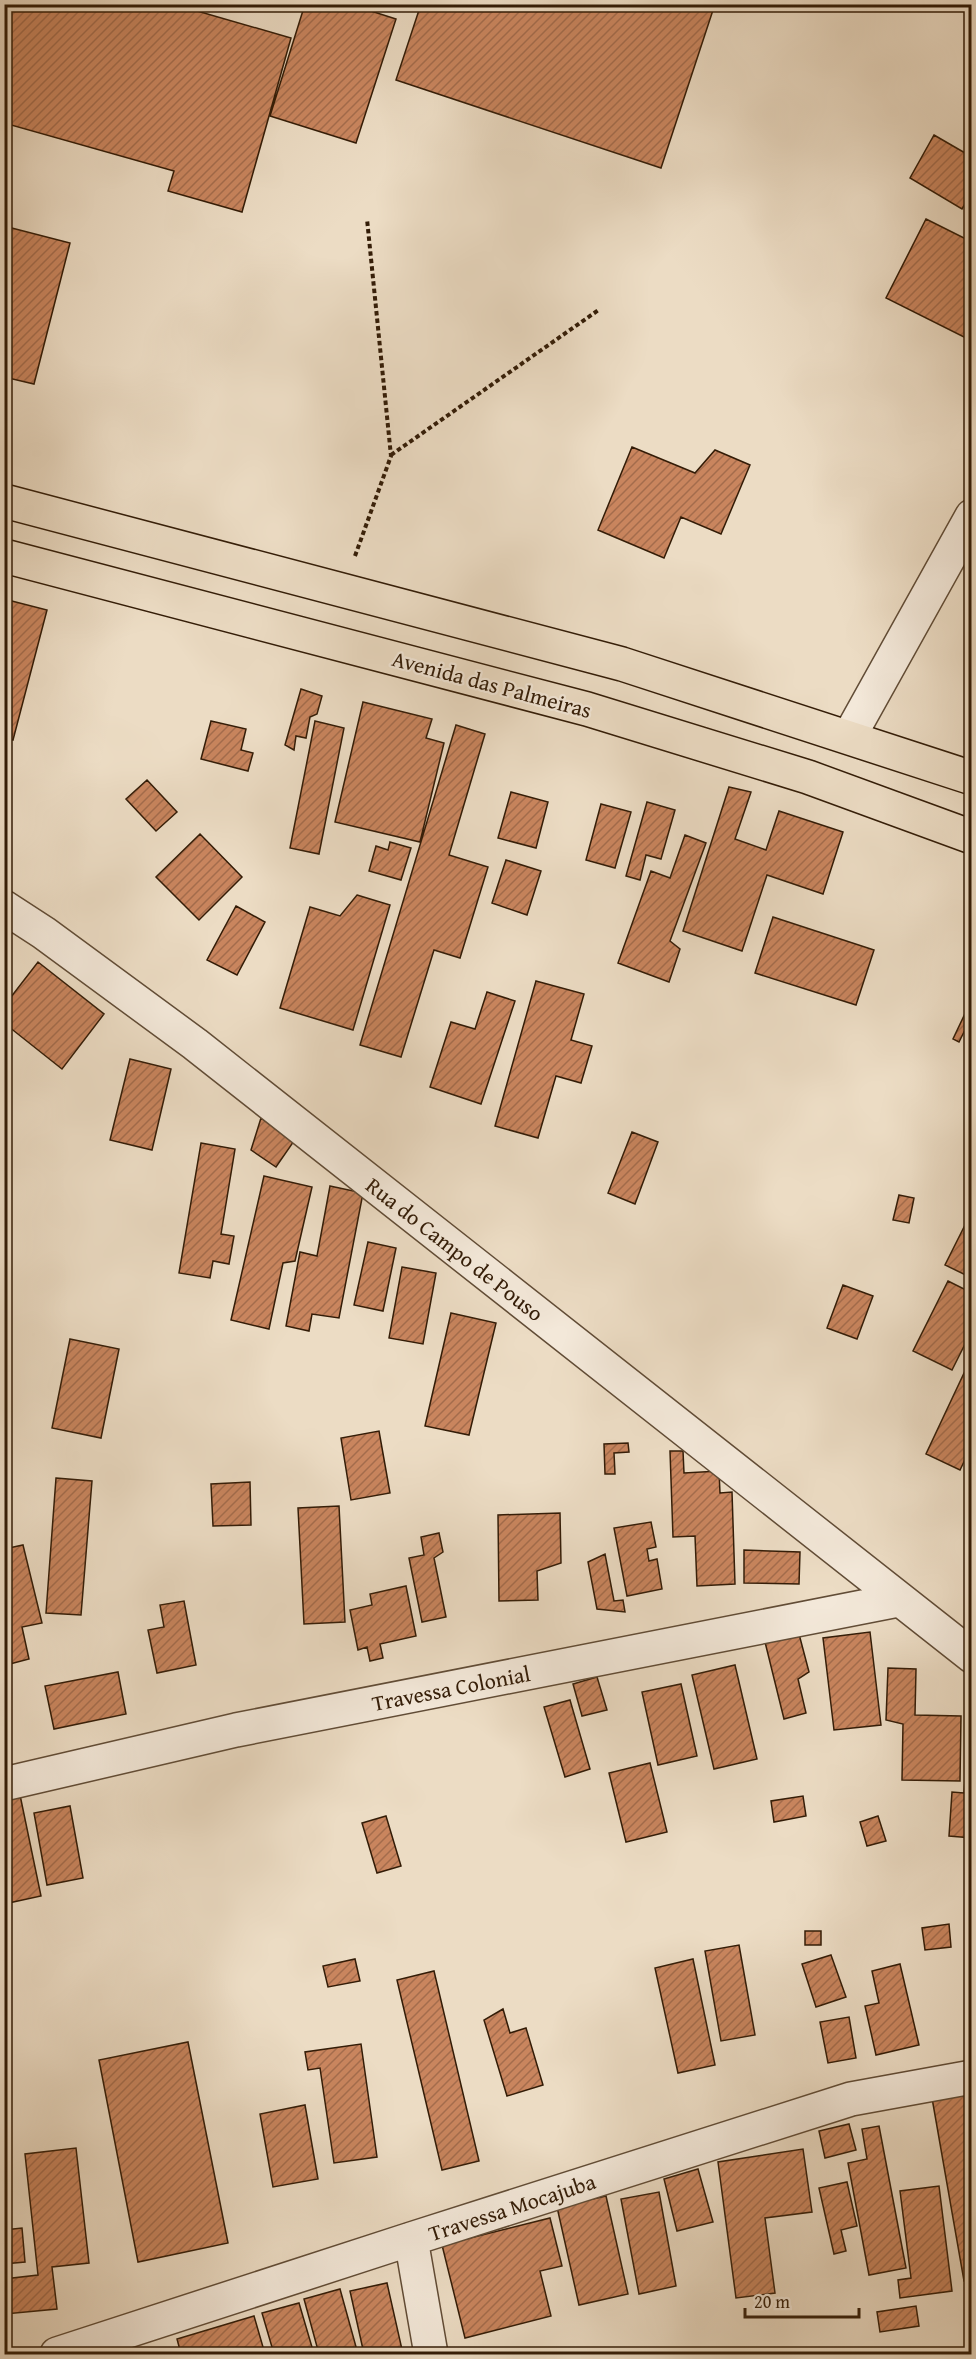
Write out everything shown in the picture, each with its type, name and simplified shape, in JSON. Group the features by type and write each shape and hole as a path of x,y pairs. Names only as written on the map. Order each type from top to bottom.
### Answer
{"main road":[{"path":"4,501 622,664 972,778"},
{"name":"Avenida das Palmeiras","path":"4,556 587,709 808,777 972,837"}],"street":[{"path":"849,737 972,516"},
{"name":"Rua do Campo de Pouso","path":"4,907 44,933 195,1044 972,1656"},
{"name":"Travessa Colonial","path":"4,1784 236,1730 898,1600"},
{"name":"Travessa Mocajuba","path":"57,2355 411,2238 851,2099 972,2077"},
{"path":"411,2238 431,2355"}],"path":[{"path":"343,591 391,456 367,219"},
{"path":"391,456 600,309"}],"building":[{"path":"4,4 173,4 291,38 242,212 168,191 174,171 4,123"},
{"path":"305,4 349,4 396,19 356,143 270,116"},
{"path":"421,4 715,4 661,168 396,80"},
{"path":"934,135 972,157 972,192 962,209 910,178"},
{"path":"926,219 972,242 972,341 886,298"},
{"path":"4,226 70,243 34,384 4,377"},
{"path":"632,447 695,473 715,450 750,465 721,534 681,517 664,558 598,530"},
{"path":"4,599 47,610 13,740 4,737"},
{"path":"301,689 322,696 317,714 310,717 306,738 296,736 294,750 285,745"},
{"path":"363,702 432,719 426,738 444,743 420,842 335,822"},
{"path":"211,721 246,729 241,750 253,753 248,771 201,759"},
{"path":"315,721 344,728 319,854 290,848"},
{"path":"456,725 485,734 449,855 488,867 460,958 434,950 401,1057 360,1045"},
{"path":"147,780 177,812 156,831 126,799"},
{"path":"729,787 751,792 735,839 766,850 779,811 843,832 823,894 767,875 742,951 683,931"},
{"path":"511,792 548,802 536,848 498,838"},
{"path":"647,802 675,810 661,859 646,855 640,880 626,876"},
{"path":"601,804 631,812 615,868 586,860"},
{"path":"200,834 242,877 199,920 156,877"},
{"path":"685,835 706,843 670,941 680,949 669,982 618,963 651,871 670,878"},
{"path":"390,842 411,848 401,880 369,871 376,846 388,850"},
{"path":"506,860 541,871 527,915 492,903"},
{"path":"357,895 390,905 353,1030 280,1008 310,907 340,916"},
{"path":"236,906 265,922 237,975 207,960"},
{"path":"773,917 874,950 856,1005 755,973"},
{"path":"38,962 104,1014 62,1069 4,1023 4,1006"},
{"path":"536,981 584,994 571,1040 592,1046 581,1083 556,1076 538,1138 495,1126"},
{"path":"487,992 515,1001 481,1104 430,1087 451,1022 475,1029"},
{"path":"970,1003 972,1035 964,1032 959,1042 953,1039"},
{"path":"130,1059 171,1069 152,1150 110,1140"},
{"path":"261,1118 294,1141 276,1167 251,1150"},
{"path":"632,1132 658,1142 635,1204 608,1193"},
{"path":"201,1143 235,1149 221,1234 234,1236 229,1264 213,1261 210,1278 179,1273"},
{"path":"264,1176 312,1187 295,1261 283,1263 269,1329 231,1320"},
{"path":"330,1186 363,1193 339,1318 312,1314 309,1331 286,1326 300,1252 317,1256"},
{"path":"899,1195 914,1198 909,1223 893,1220"},
{"path":"972,1211 972,1278 945,1265"},
{"path":"368,1242 396,1248 383,1311 354,1305"},
{"path":"402,1267 436,1273 423,1344 389,1338"},
{"path":"948,1281 972,1293 972,1330 952,1370 913,1351"},
{"path":"843,1285 873,1296 857,1339 827,1328"},
{"path":"451,1313 496,1323 469,1435 425,1426"},
{"path":"70,1339 119,1349 101,1438 52,1428"},
{"path":"965,1371 972,1374 972,1445 960,1470 926,1454"},
{"path":"379,1431 390,1493 351,1500 341,1438"},
{"path":"628,1443 629,1452 614,1453 615,1474 605,1474 604,1444"},
{"path":"670,1451 683,1451 684,1473 719,1471 720,1493 732,1492 735,1584 697,1586 695,1536 673,1537"},
{"path":"56,1478 92,1481 81,1615 46,1613"},
{"path":"250,1482 251,1525 213,1526 211,1484"},
{"path":"339,1506 345,1622 304,1624 298,1508"},
{"path":"560,1513 561,1563 537,1571 538,1600 499,1601 498,1515"},
{"path":"651,1522 656,1547 647,1549 649,1561 657,1559 662,1589 627,1596 614,1528"},
{"path":"439,1533 443,1552 434,1558 446,1617 422,1622 409,1558 424,1555 421,1537"},
{"path":"23,1545 42,1623 22,1627 29,1659 6,1665 4,1549"},
{"path":"744,1550 800,1552 799,1584 744,1583"},
{"path":"605,1554 614,1601 623,1600 625,1612 597,1609 588,1562"},
{"path":"406,1586 416,1636 380,1644 383,1658 370,1661 367,1647 358,1650 350,1610 372,1605 370,1594"},
{"path":"184,1601 196,1665 157,1673 148,1630 164,1627 160,1605"},
{"path":"870,1632 881,1725 834,1730 823,1638"},
{"path":"799,1634 809,1672 798,1679 806,1713 784,1719 765,1642"},
{"path":"735,1665 757,1759 714,1769 692,1675"},
{"path":"888,1668 916,1669 915,1715 961,1716 960,1781 902,1780 903,1724 886,1720"},
{"path":"118,1672 126,1714 54,1729 45,1686"},
{"path":"597,1677 607,1710 582,1716 573,1684"},
{"path":"681,1684 697,1756 658,1765 642,1692"},
{"path":"570,1700 590,1769 565,1777 544,1707"},
{"path":"970,1717 972,1717 972,1838 949,1836 952,1792 964,1793"},
{"path":"650,1763 667,1832 626,1842 609,1773"},
{"path":"20,1795 41,1896 4,1904 4,1798"},
{"path":"803,1796 806,1816 774,1822 771,1801"},
{"path":"70,1806 83,1878 47,1885 34,1813"},
{"path":"386,1816 401,1866 377,1873 362,1823"},
{"path":"878,1816 886,1841 867,1846 860,1822"},
{"path":"949,1924 951,1947 925,1950 922,1928"},
{"path":"805,1931 821,1931 821,1945 805,1945"},
{"path":"739,1945 755,2035 721,2041 705,1951"},
{"path":"831,1955 846,1997 816,2007 802,1964"},
{"path":"355,1959 360,1981 328,1987 323,1966"},
{"path":"693,1959 715,2065 678,2073 655,1968"},
{"path":"900,1964 919,2045 876,2055 865,2006 879,2003 872,1971"},
{"path":"434,1971 479,2161 442,2170 397,1980"},
{"path":"503,2009 510,2033 526,2028 543,2085 507,2096 484,2020"},
{"path":"849,2017 856,2058 828,2063 820,2022"},
{"path":"188,2042 228,2243 138,2262 99,2060"},
{"path":"361,2044 377,2157 334,2163 320,2068 308,2070 305,2052"},
{"path":"972,2091 972,2280 964,2281 932,2098"},
{"path":"305,2105 318,2179 273,2187 260,2114"},
{"path":"849,2124 856,2150 825,2158 819,2131"},
{"path":"879,2126 906,2268 869,2275 848,2163 867,2159 862,2129"},
{"path":"76,2148 89,2263 52,2267 57,2309 5,2314 4,2279 38,2275 25,2154"},
{"path":"803,2149 812,2212 765,2218 775,2293 736,2298 718,2162"},
{"path":"698,2169 713,2222 677,2231 664,2179"},
{"path":"847,2182 857,2226 841,2230 846,2251 834,2254 819,2188"},
{"path":"939,2186 952,2291 900,2298 898,2280 911,2278 900,2191"},
{"path":"659,2192 676,2286 639,2294 621,2199"},
{"path":"606,2196 628,2294 579,2305 557,2207"},
{"path":"550,2218 562,2266 540,2271 551,2316 465,2338 442,2245"},
{"path":"22,2228 25,2262 4,2264 4,2230"},
{"path":"387,2283 403,2354 364,2354 350,2291"},
{"path":"340,2289 358,2354 319,2354 304,2299"},
{"path":"299,2303 314,2354 274,2354 262,2313"},
{"path":"916,2306 919,2326 880,2332 877,2312"},
{"path":"254,2316 265,2354 181,2354 177,2339"}]}
